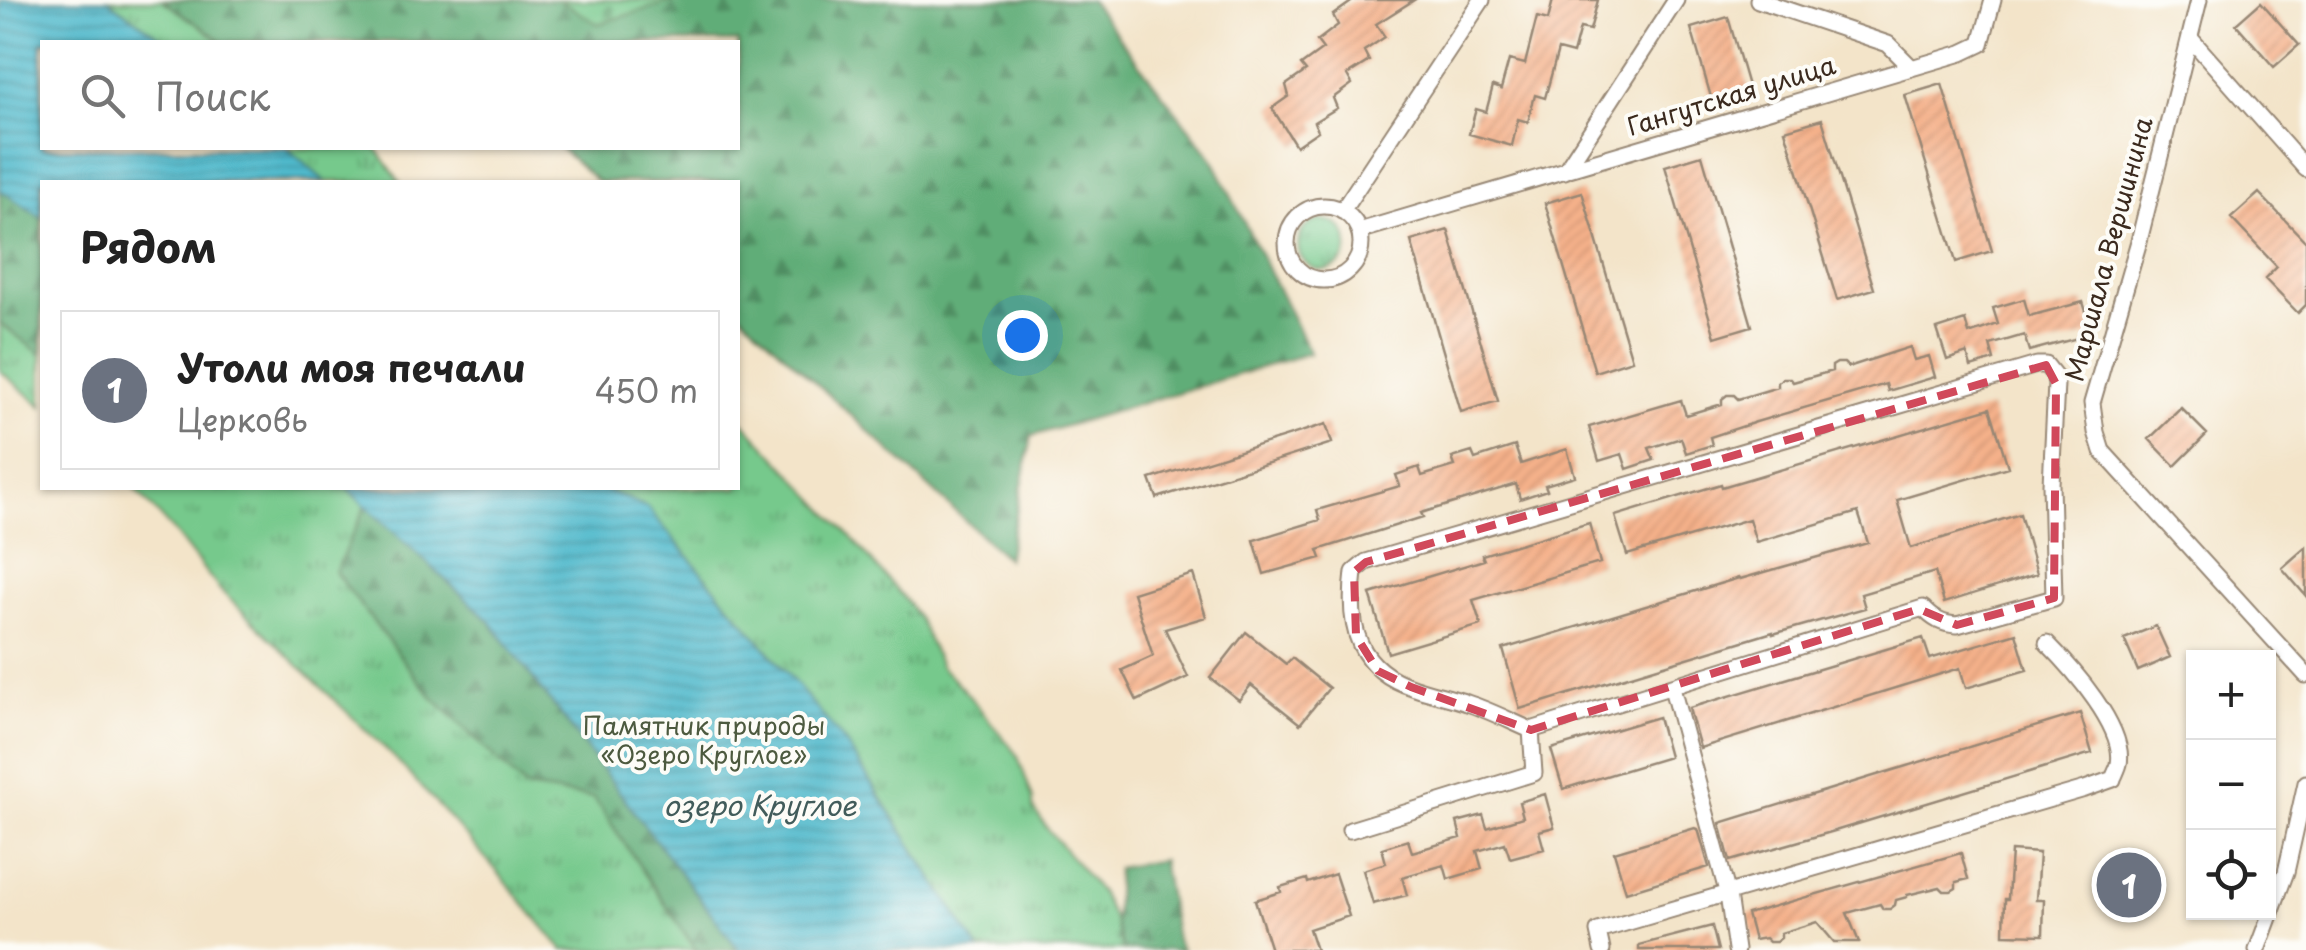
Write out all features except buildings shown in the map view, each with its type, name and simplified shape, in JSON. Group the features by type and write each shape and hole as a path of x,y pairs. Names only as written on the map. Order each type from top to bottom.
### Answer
{"street":[{"path":"1342,210 1482,0"},
{"name":"Гангутская улица","path":"1565,171 1676,0"},
{"name":"Гангутская улица","path":"1758,0 1888,44 1911,67"},
{"name":"Гангутская улица","path":"1359,232 1962,53 1981,44 1993,0"},
{"name":"Маршала Вершинина","path":"2200,0 2140,241 2092,403 2096,432 2102,451 2306,674"},
{"path":"2190,38 2306,168"},
{"path":"1318,206 1342,210 1359,232 1360,252 1355,263 1336,278 1312,278 1301,272 1288,252 1290,228 1306,210 1318,206"},
{"path":"2046,365 2056,384 2051,484 2054,598 1957,626 1944,624 1923,608 1672,688 1531,730 1470,704 1411,687 1378,671 1356,636 1351,597 1354,572 1366,562 2046,365"},
{"path":"1602,950 1598,931 2112,779 2119,765 2119,751 2108,717 2047,643"},
{"path":"1672,688 1728,895 1736,950"},
{"path":"1350,830 1534,772 1531,730"},
{"path":"2257,950 2286,872 2306,784"}],"highlighted area":[{"path":"2046,365 2056,384 2054,598 1957,625 1919,609 1531,730 1411,687 1378,671 1356,636 1354,572 1366,562"}],"green space":[{"path":"0,0 202,0 260,40 40,40 40,150 377,150 399,180 40,180 40,404 0,371"},
{"path":"162,0 1090,0 1212,158 1310,353 1032,436 1007,559 740,313 740,180 596,180 562,150 740,150 740,40 220,40"},
{"path":"559,0 676,0 598,24"},
{"path":"0,190 40,217 40,353 0,323"},
{"path":"1323,220 1340,228 1348,245 1340,262 1323,270 1306,262 1298,245 1306,228"},
{"name":"Памятник природы «Озеро Круглое»","path":"740,418 907,602 941,667 1017,754 1033,807 1100,892 1129,950 563,950 394,757 219,589 136,490 740,490"},
{"path":"366,506 488,619 739,950 696,950 594,798 526,788 431,696 335,572"},
{"path":"1162,860 1176,940 1182,950 1123,950 1115,924 1117,868"}],"water":[{"path":"0,0 108,0 164,40 40,40 40,150 289,150 324,180 40,180 40,217 0,190"},
{"name":"озеро Круглое","path":"348,490 531,490 536,494 607,490 647,507 845,742 979,950 739,950 488,619"}],"place":[{"name":"Утоли моя печали","path":"2129,885"}]}
